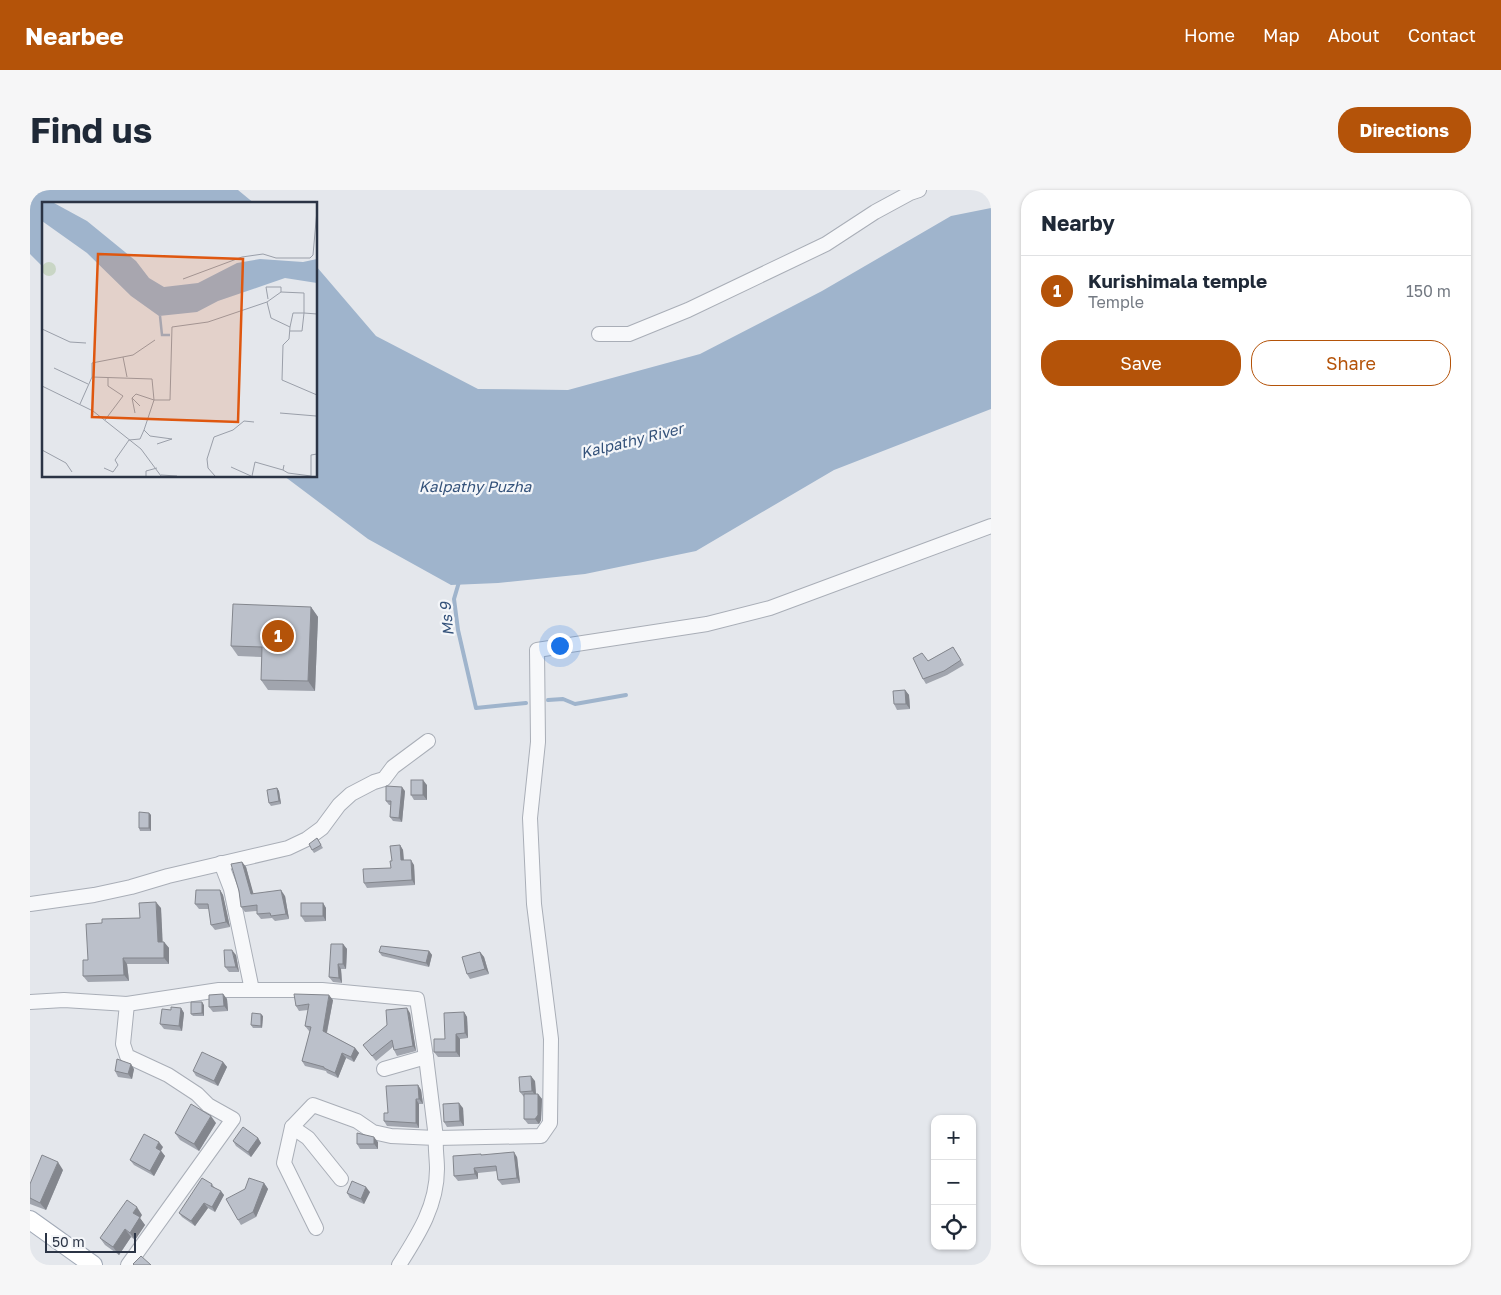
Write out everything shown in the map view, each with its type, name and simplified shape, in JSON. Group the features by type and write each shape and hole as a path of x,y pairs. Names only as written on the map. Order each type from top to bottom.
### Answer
{"main road":[{"path":"30,1220 93,1265"}],"street":[{"path":"599,334 629,334 688,310 826,244 875,212 910,192 919,190"},
{"path":"316,1228 284,1163 292,1127 313,1105 357,1121 373,1132 391,1136 436,1138 541,1136 550,1124 551,1039 534,904 530,818 538,742 537,650 708,624 770,608 991,526"},
{"path":"30,904 94,895 288,848 307,839 322,828 339,804 351,794 384,779 393,767 428,741"},
{"path":"221,863 231,889 252,990"},
{"path":"30,1002 64,1000 127,1004 219,990 322,990 417,1000 436,1138 437,1169 434,1195 423,1226 399,1265"},
{"path":"127,1004 123,1044 126,1056 168,1075 197,1094 208,1105 233,1119 128,1265"},
{"path":"384,1069 426,1056"},
{"path":"292,1127 308,1138 341,1179"}],"water":[{"path":"30,190 238,190 253,202 42,202 42,266 30,254"},
{"name":"Kalpathy Puzha","path":"991,208 991,409 834,470 696,551 585,574 498,583 451,585 368,539 287,478 318,478 318,268 376,336 478,389 568,390 700,354 822,291 951,216"}],"building":[{"path":"233,604 311,607 308,681 261,680 262,647 231,646"},
{"path":"953,647 961,660 944,671 923,679 913,658 922,653 928,661"},
{"path":"905,690 906,704 894,704 893,691"},
{"path":"411,780 423,780 423,795 411,795"},
{"path":"386,786 402,787 399,818 390,817 391,801 386,801"},
{"path":"277,788 279,801 269,803 267,790"},
{"path":"139,812 149,813 149,828 139,828"},
{"path":"317,838 321,845 312,850 309,844"},
{"path":"400,845 401,860 411,860 412,880 364,883 363,869 391,868 390,846"},
{"path":"242,862 251,894 281,890 286,914 271,916 270,913 257,914 257,905 241,907 239,891 231,864"},
{"path":"196,890 220,890 226,922 211,925 208,904 195,904"},
{"path":"156,902 158,942 164,942 164,958 123,958 124,975 83,976 83,960 88,960 86,924 102,923 102,919 140,918 139,903"},
{"path":"301,903 323,903 323,916 301,916"},
{"path":"331,944 343,944 343,964 338,964 339,978 329,977"},
{"path":"381,946 429,951 426,963 379,952"},
{"path":"224,950 232,950 236,967 225,967"},
{"path":"480,952 485,969 467,974 462,957"},
{"path":"223,994 224,1006 209,1007 209,995"},
{"path":"294,994 329,995 323,1031 355,1048 351,1057 342,1053 335,1073 324,1067 302,1061 311,1027 305,1026 309,1004 296,1006"},
{"path":"191,1002 202,1002 202,1013 191,1014"},
{"path":"171,1007 181,1008 179,1026 160,1024 162,1009 171,1010"},
{"path":"407,1008 413,1046 394,1050 392,1040 372,1056 363,1045 387,1025 386,1010"},
{"path":"464,1012 465,1033 456,1034 456,1052 434,1052 434,1039 445,1039 444,1013"},
{"path":"252,1013 261,1014 261,1026 251,1025"},
{"path":"202,1052 223,1062 214,1081 193,1071"},
{"path":"117,1059 131,1064 128,1074 115,1071"},
{"path":"531,1076 532,1091 520,1092 519,1077"},
{"path":"418,1085 419,1099 416,1099 416,1123 384,1121 384,1113 388,1113 386,1086"},
{"path":"524,1094 538,1094 538,1115 535,1119 524,1119"},
{"path":"459,1103 460,1121 444,1122 443,1104"},
{"path":"191,1104 211,1116 194,1144 175,1133"},
{"path":"243,1127 258,1138 248,1152 233,1141"},
{"path":"357,1133 374,1137 374,1144 357,1144"},
{"path":"144,1134 159,1142 156,1148 161,1151 150,1171 130,1160"},
{"path":"514,1152 517,1178 498,1180 496,1166 474,1168 475,1174 454,1176 453,1156"},
{"path":"42,1155 58,1162 40,1203 30,1198 30,1184"},
{"path":"202,1178 212,1184 211,1186 221,1191 212,1207 204,1203 191,1221 179,1213"},
{"path":"249,1178 264,1183 253,1212 238,1220 226,1199 245,1189"},
{"path":"352,1181 366,1187 361,1199 347,1193"},
{"path":"127,1200 137,1207 133,1213 140,1217 130,1233 125,1229 113,1247 100,1238"},
{"path":"141,1256 151,1265 134,1265"}],"waterway":[{"name":"Ms 9","path":"459,582 454,599 458,630 476,708 526,703"},
{"name":"Ms 9","path":"548,700 563,699 575,704 626,695"}],"place":[{"name":"Kurishimala temple","path":"278,636"}],"water label":[{"name":"Kalpathy River","path":"632,441"}]}
